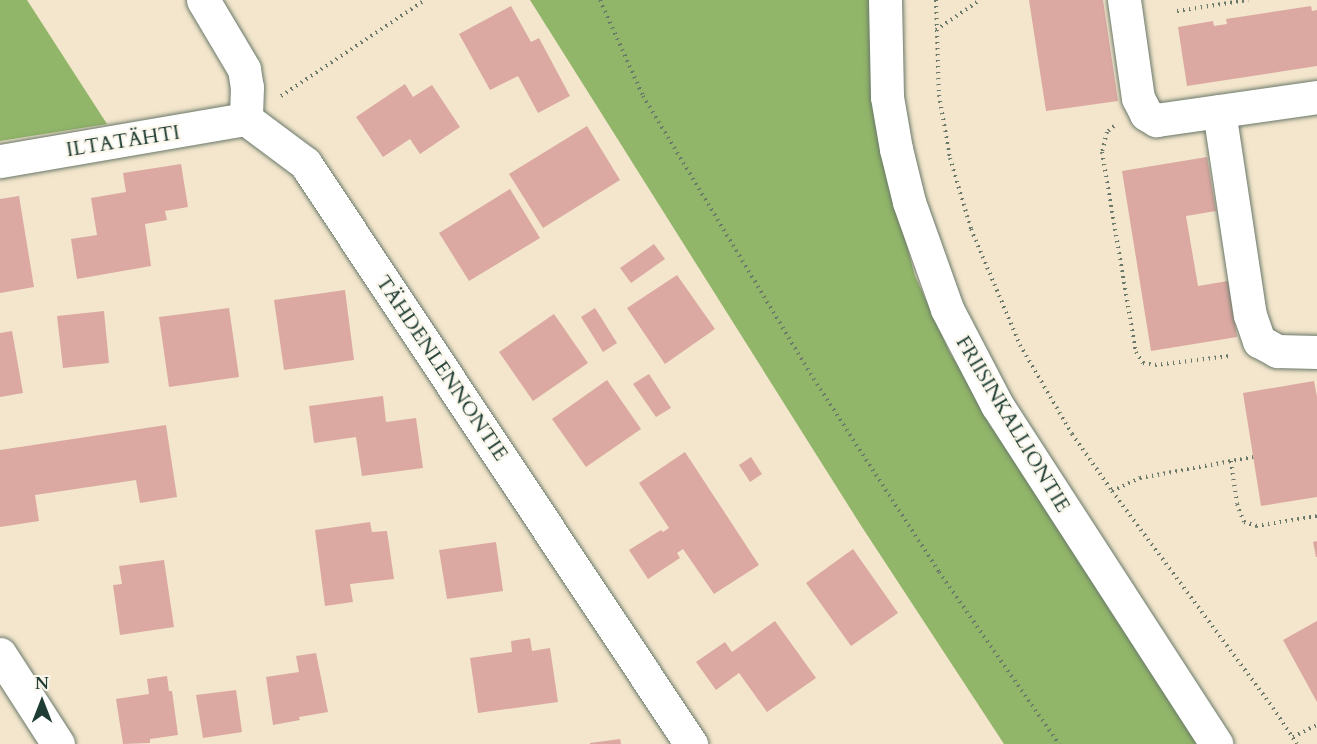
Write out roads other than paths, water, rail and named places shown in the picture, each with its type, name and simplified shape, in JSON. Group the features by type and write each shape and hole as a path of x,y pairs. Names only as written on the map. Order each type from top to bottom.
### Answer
{"street":[{"path":"203,0 244,69 247,87 246,119"},
{"name":"FRIISINKALLIONTIE","path":"885,0 887,98 896,149 909,202 947,309 997,405 1216,744"},
{"path":"1124,0 1138,98 1146,114 1156,120 1317,97"},
{"path":"1219,111 1250,315 1259,341 1277,351 1317,352"},
{"name":"ILTATÄHTI","path":"0,160 246,119"},
{"name":"TÄHDENLENNONTIE","path":"246,119 305,163 691,744"},
{"path":"0,654 58,744"}]}
